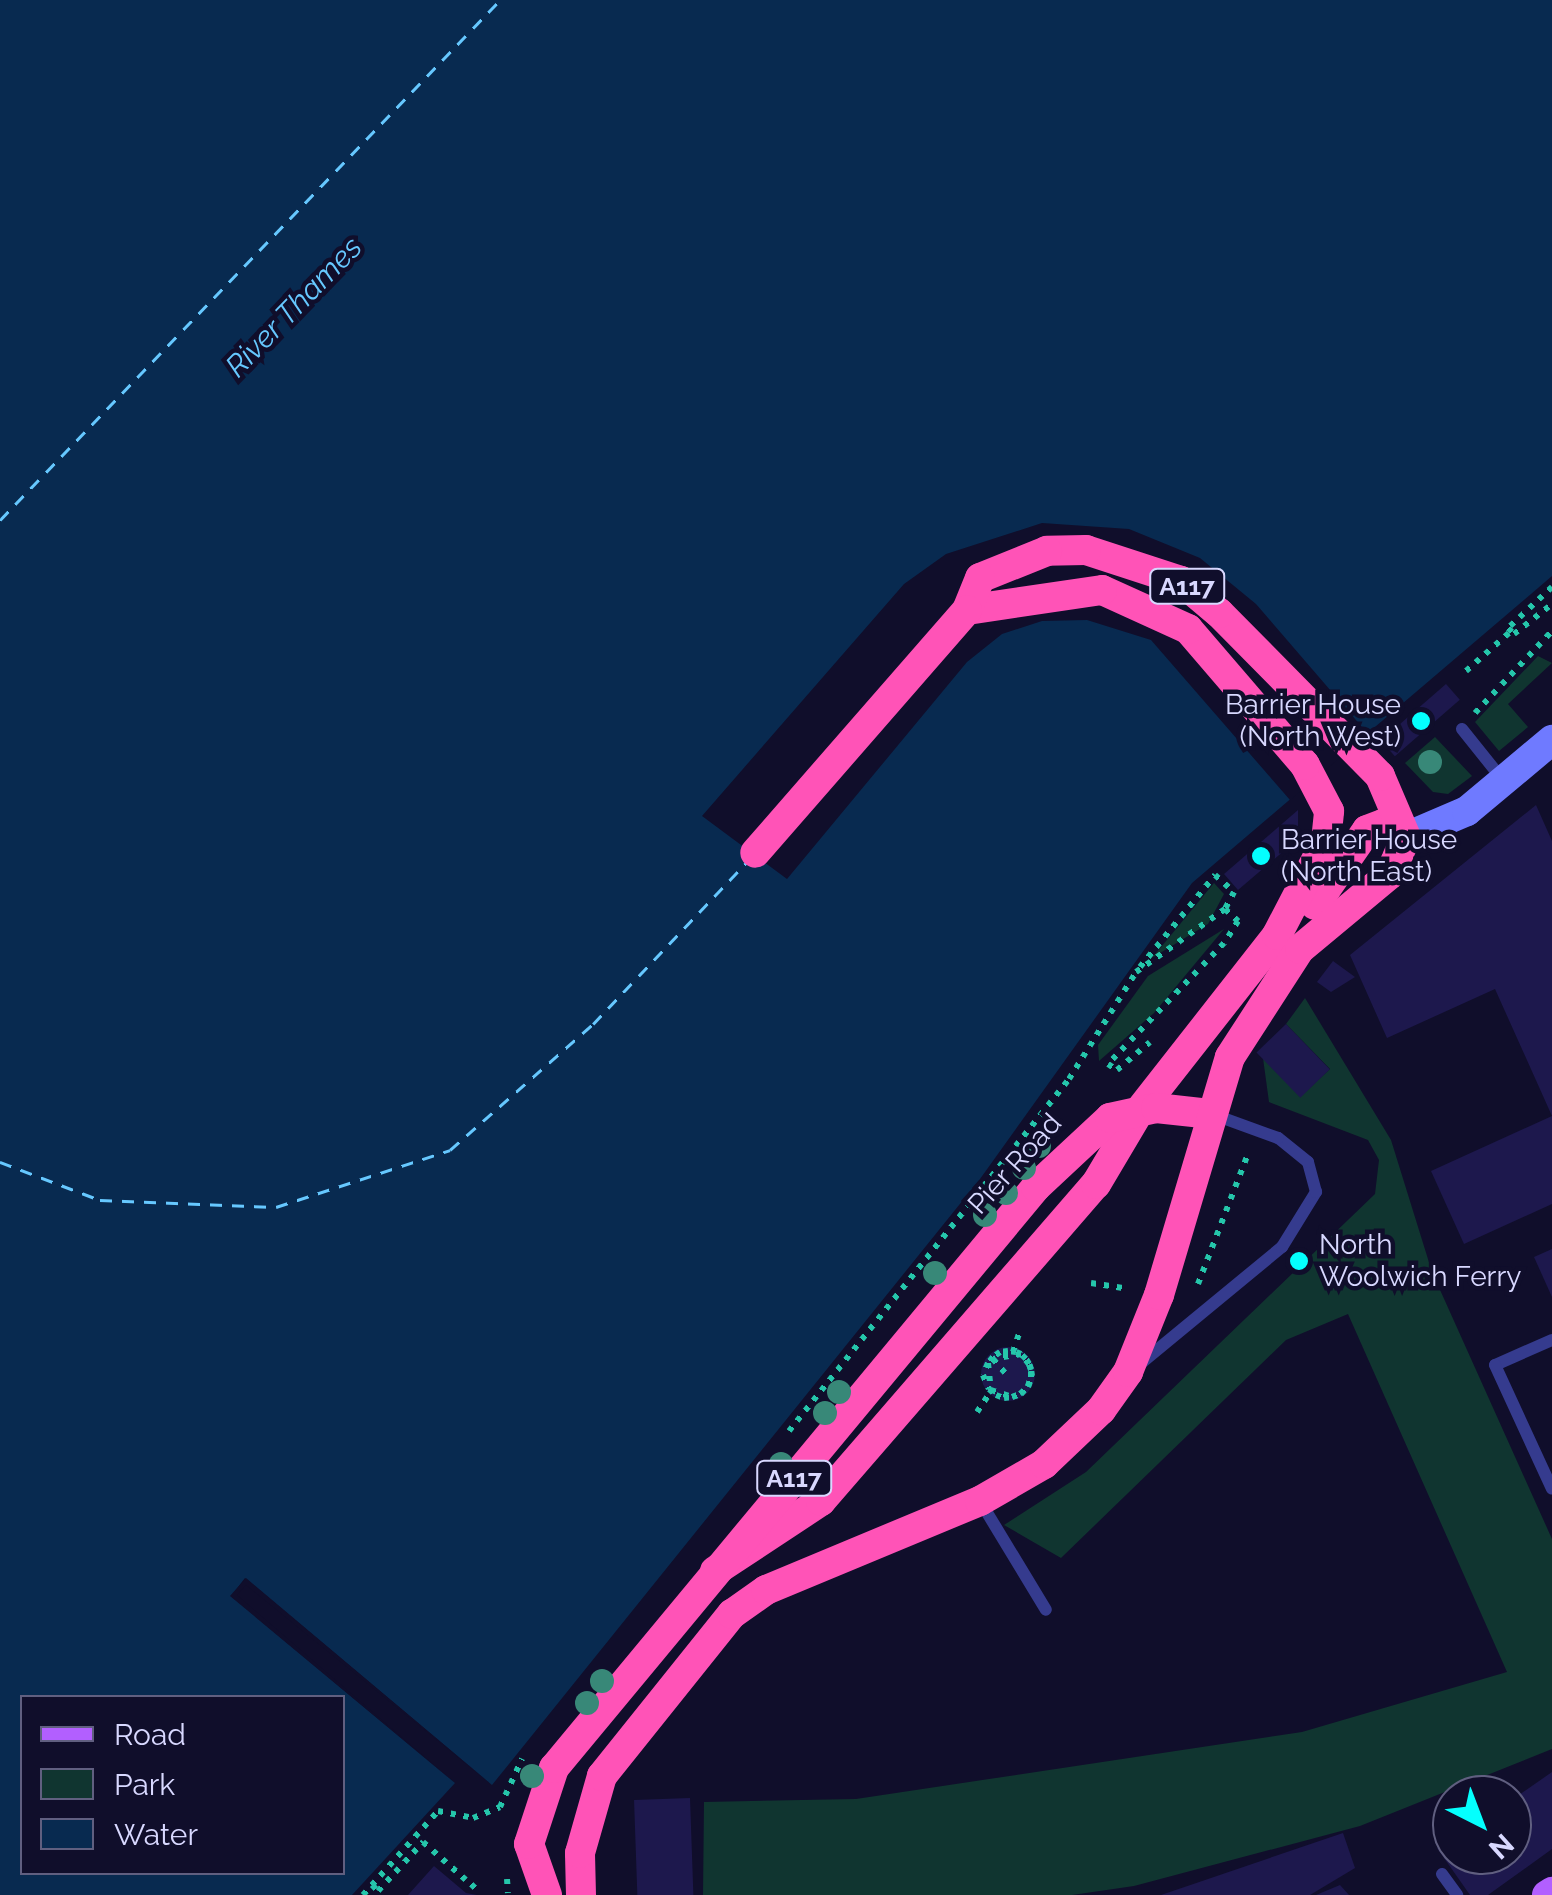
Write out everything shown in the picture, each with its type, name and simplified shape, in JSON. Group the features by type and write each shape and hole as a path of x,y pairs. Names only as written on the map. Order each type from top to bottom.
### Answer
{"highway":[{"name":"A117","path":"755,853 967,610 980,578 1006,563 1086,550 1135,560 1181,581 1218,614 1370,764 1395,798 1406,837"},
{"name":"A117","path":"967,610 994,611 1049,591 1144,602 1200,643 1327,802 1326,841 1277,935 1140,1110"},
{"path":"581,1895 580,1852 602,1776 732,1614 980,1501 1066,1446 1128,1372 1230,1056 1300,950 1349,847 1385,822 1406,837 1390,874 1300,950"},
{"path":"715,1571 821,1501 1096,1184 1140,1110 1210,1114"},
{"name":"Pier Road","path":"547,1895 530,1844 542,1788 715,1571 1048,1173 1088,1130 1140,1110"}],"street":[{"path":"1406,837 1454,819 1548,752"}],"lane":[{"path":"1462,729 1503,781"},
{"path":"1128,1372 1282,1246 1316,1192 1308,1162 1278,1138 1210,1114"},
{"path":"1552,1340 1495,1365 1552,1489"},
{"path":"980,1501 1046,1610"}],"path":[{"path":"1466,670 1511,631 1552,587"},
{"path":"1511,631 1552,604"},
{"path":"1462,729 1552,631"},
{"path":"784,1437 1068,1079 1136,972 1215,874 1234,892 1225,909 1136,972"},
{"path":"1117,1070 1108,1064 1238,922 1225,909"},
{"path":"1184,1300 1202,1278 1248,1154"},
{"path":"1091,1284 1139,1290"},
{"path":"1017,1353 1000,1352 988,1363 983,1375 996,1395 1028,1387 1017,1353 1020,1331"},
{"path":"991,1361 1017,1353"},
{"path":"986,1383 996,1395 1021,1394 1031,1377 1017,1353"},
{"path":"991,1361 1006,1374"},
{"path":"986,1383 991,1361"},
{"path":"977,1412 992,1390 986,1383"},
{"path":"364,1895 438,1812 473,1818 500,1807 508,1776 533,1746"},
{"path":"372,1886 378,1891 423,1842 471,1884"}],"green space":[{"path":"1538,656 1552,663 1508,704 1528,727 1499,751 1475,722"},
{"path":"1435,737 1472,776 1448,794 1433,792 1405,763"},
{"path":"1214,883 1224,894 1208,924 1152,958"},
{"path":"1224,929 1154,1013 1099,1061 1098,1045 1148,976"},
{"path":"1305,998 1391,1140 1432,1272 1552,1539 1552,1749 1487,1775 1432,1775 1432,1797 1360,1826 1134,1886 1072,1895 703,1895 704,1802 856,1799 1302,1732 1507,1672 1348,1314 1286,1340 1061,1558 1004,1525 1086,1472 1375,1194 1379,1160 1368,1140 1269,1102 1263,1058 1301,1096 1330,1069 1286,1024"}],"water":[{"name":"River Thames","path":"0,0 1552,0 1552,576 1192,883 980,1179 492,1785 245,1578 231,1596 455,1783 352,1895 0,1895"}],"pier":[{"path":"1042,523 1129,529 1200,558 1256,604 1368,734 1290,800 1151,640 1087,620 1042,621 1002,634 967,662 787,879 702,816 904,584 946,554"},
{"path":"246,1578 492,1785 246,1585 237,1595 455,1783 230,1596"}],"building":[{"name":"Barrier House (North West)","path":"1446,684 1460,700 1395,756 1381,740"},
{"path":"1536,805 1552,841 1552,1116 1495,989 1387,1038 1350,955"},
{"name":"Barrier House (North East)","path":"1298,810 1298,839 1238,890 1224,874"},
{"path":"1333,961 1355,977 1331,992 1317,982"},
{"path":"1286,1024 1330,1069 1300,1098 1257,1052"},
{"path":"1552,1116 1552,1204 1464,1244 1431,1171"},
{"path":"1552,1249 1552,1297 1534,1257"},
{"path":"1008,1347 1027,1355 1035,1374 1027,1393 1008,1401 989,1393 981,1374 989,1355"},
{"path":"1552,1772 1552,1849 1532,1863 1532,1786"},
{"path":"690,1798 693,1895 637,1895 634,1800"},
{"path":"1343,1833 1355,1868 1310,1895 1161,1895"},
{"path":"434,1866 466,1893 477,1895 408,1895"},
{"path":"1456,1875 1516,1875 1488,1895 1470,1895"},
{"path":"1340,1885 1349,1895 1316,1895"}],"ferry route":[{"path":"0,520 500,0"},
{"path":"0,1162 100,1200 276,1207 450,1150 593,1024 747,862"}],"place":[{"name":"Barrier House (North West)","path":"1421,721"},
{"name":"Barrier House (North East)","path":"1261,856"},
{"name":"North Woolwich Ferry","path":"1299,1261"}]}
